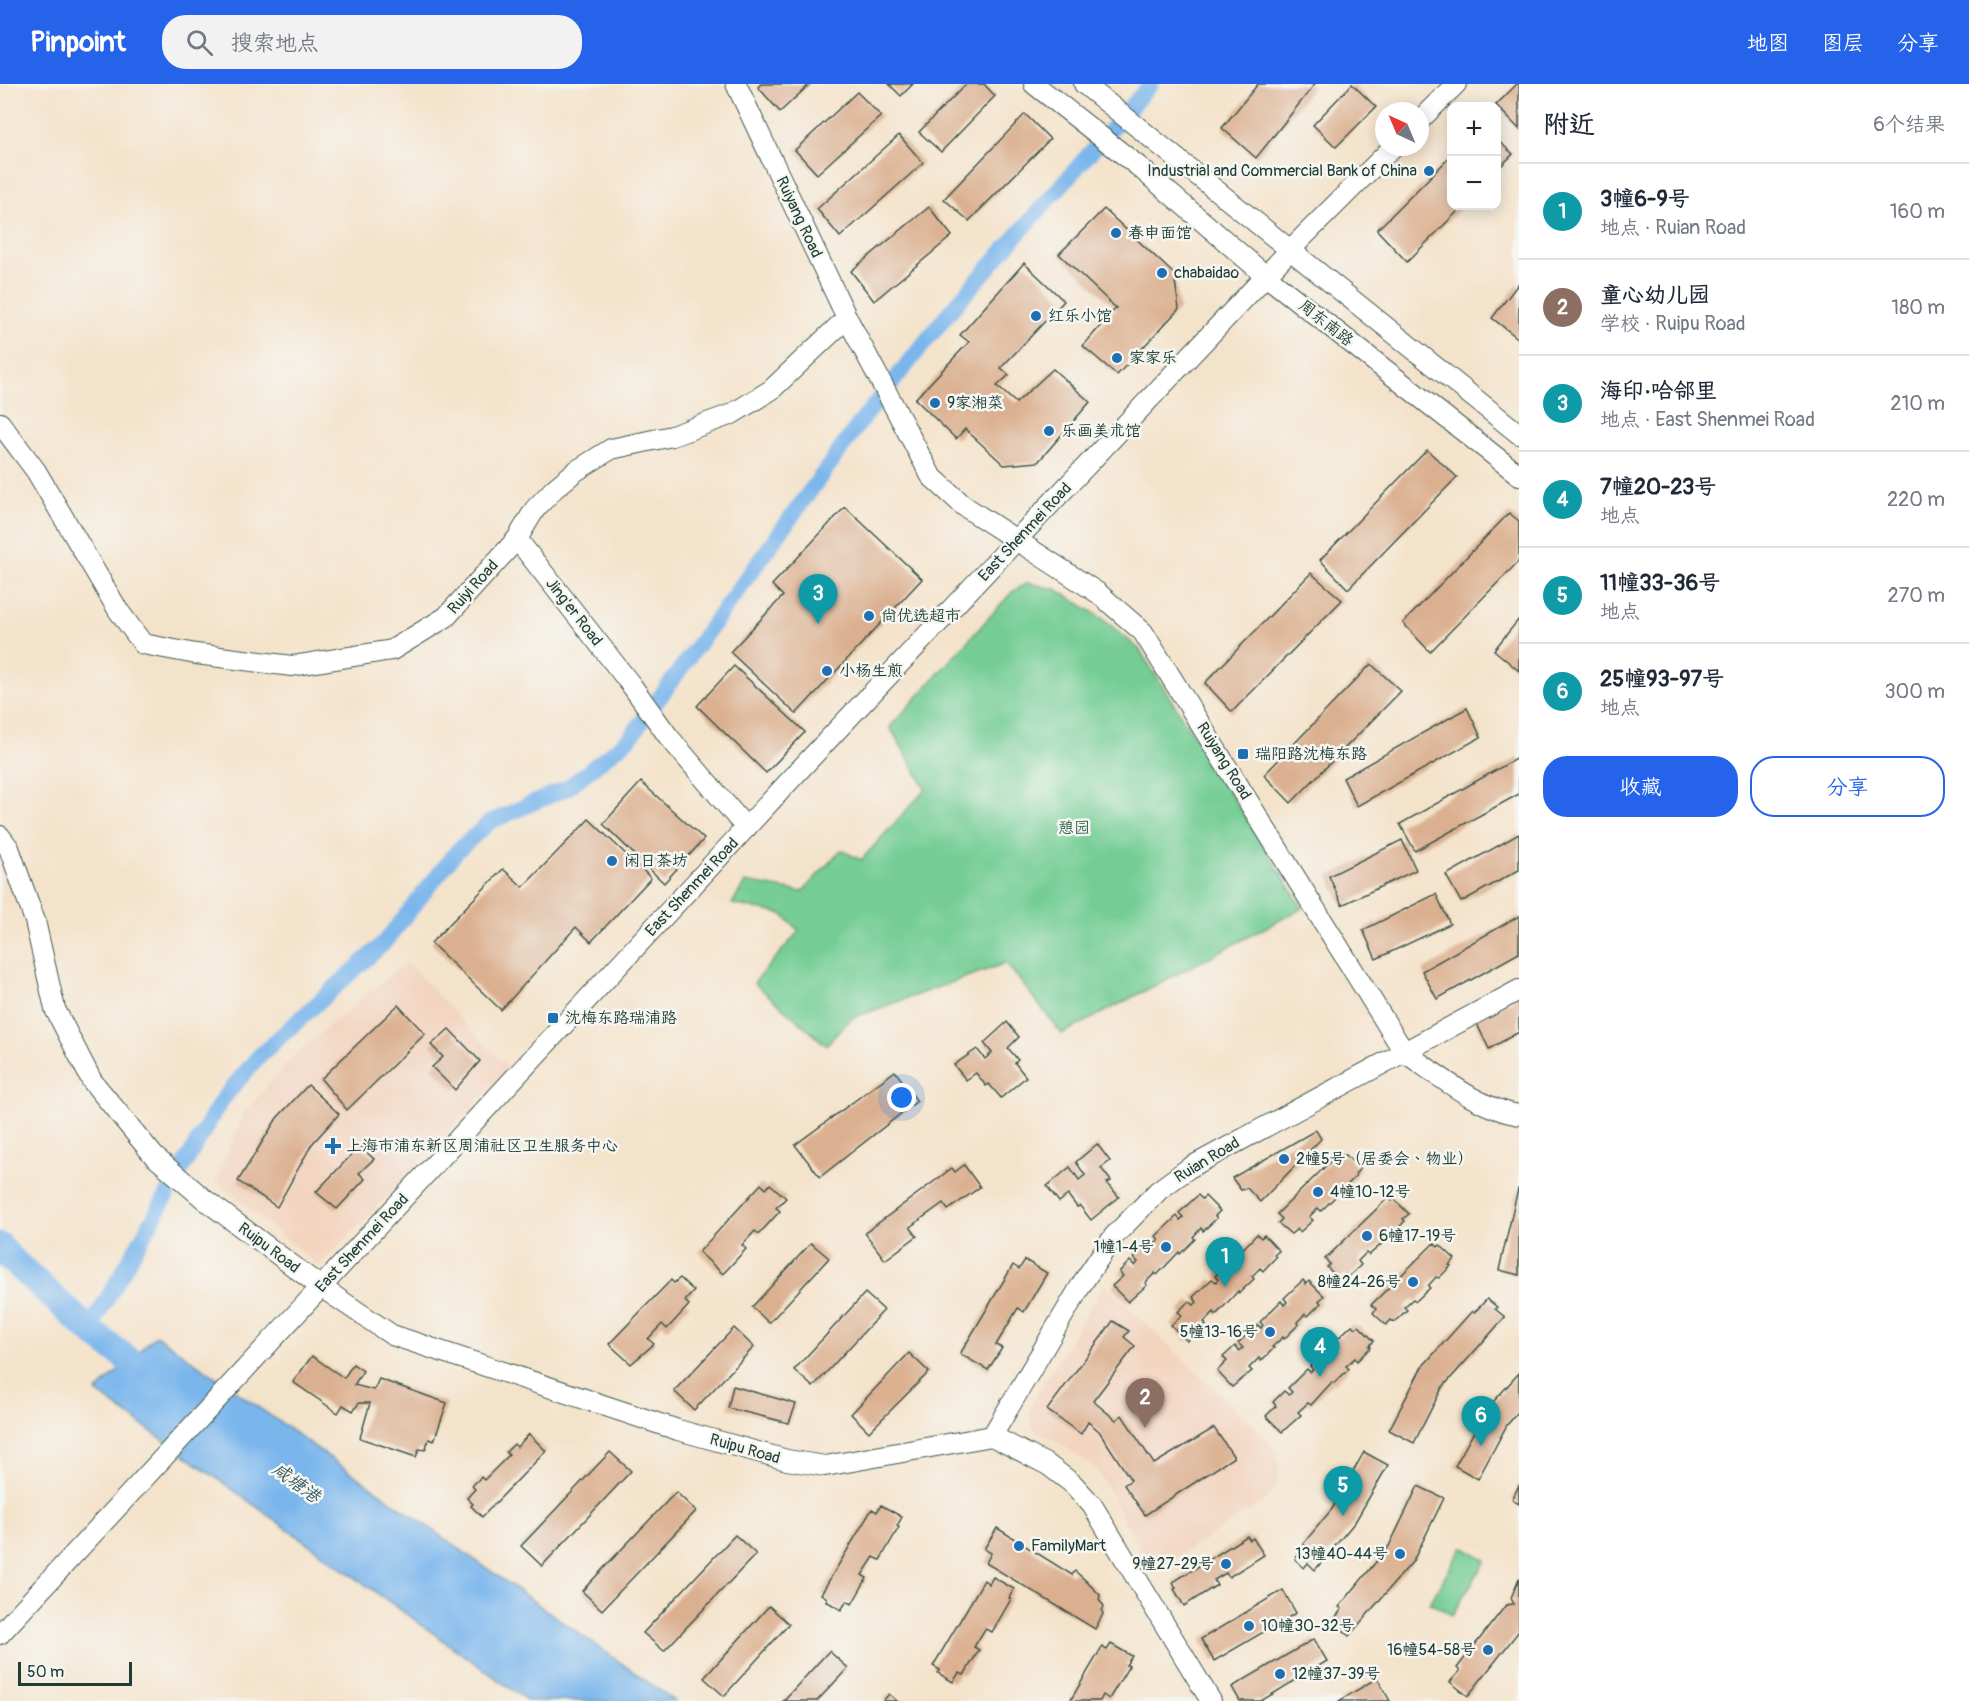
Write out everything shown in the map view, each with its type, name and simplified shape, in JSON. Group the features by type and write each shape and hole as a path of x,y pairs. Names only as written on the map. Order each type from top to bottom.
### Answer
{"street":[{"name":"Ruiyang Road","path":"736,84 863,351 931,476 964,506 1098,593 1143,632 1404,1052 1467,1096 1507,1113 1519,1115"},
{"name":"周东南路","path":"1034,84 1138,166 1266,276 1519,475"},
{"path":"1429,111 1456,84"},
{"path":"1086,86 1519,434"},
{"name":"East Shenmei Road","path":"0,1634 746,828 1291,249 1384,156"},
{"name":"Ruiyi Road","path":"0,423 36,471 117,610 143,644 196,654 292,666 392,650 446,617 517,539 535,509 576,471 611,449 672,436 732,414 771,390 847,318"},
{"name":"Jing'er Road","path":"517,539 632,686 668,736 746,828"},
{"name":"Ruipu Road","path":"0,836 9,848 35,921 55,1009 92,1081 154,1156 204,1199 321,1287 392,1335 678,1430 787,1460 825,1466 992,1436"},
{"name":"Ruian Road","path":"992,1436 1083,1282 1114,1236 1159,1190 1189,1168 1519,990"},
{"path":"992,1436 1048,1465 1073,1484 1092,1505 1211,1701"}],"shaded area":[{"name":"上海市浦东新区周浦社区卫生服务中心","path":"406,962 509,1069 319,1267 216,1181 245,1111 295,1055"},
{"path":"1104,1284 1262,1434 1277,1453 1280,1473 1275,1488 1266,1500 1152,1573 1098,1470 1057,1441 1037,1431 1031,1425 1029,1415 1032,1403"}],"green space":[{"name":"憩园","path":"1027,583 1056,589 1102,618 1139,649 1303,908 1062,1034 1006,963 852,1018 826,1045 754,983 799,931 782,914 732,904 745,882 802,892 841,850 861,860 926,789 890,727 1012,592"},
{"path":"1462,1547 1486,1560 1452,1615 1430,1603"}],"water":[{"path":"156,1335 675,1701 528,1701 96,1392"}],"building":[{"path":"761,84 810,84 780,112 758,87"},
{"path":"889,84 913,84 901,96"},
{"path":"966,84 984,84 995,96 941,152 919,132"},
{"path":"1258,84 1315,84 1256,158 1222,128"},
{"path":"1352,84 1375,106 1336,147 1313,125"},
{"path":"1519,84 1519,129 1501,110 1501,102 1499,102"},
{"path":"857,92 881,116 817,174 795,150"},
{"path":"1025,114 1050,139 969,221 944,199"},
{"path":"899,135 923,163 840,237 817,209"},
{"path":"1501,143 1513,154 1501,166"},
{"path":"1447,160 1447,210 1459,210 1407,262 1377,230"},
{"path":"929,207 952,236 874,301 851,271"},
{"path":"1104,209 1174,274 1179,309 1117,375 1083,346 1116,308 1059,254"},
{"path":"1024,263 1064,301 1001,368 1009,375 997,386 1016,403 1053,369 1090,402 1038,462 1004,465 965,429 956,439 915,399 969,342 960,335"},
{"path":"1519,283 1519,339 1492,318"},
{"path":"1427,450 1457,477 1348,589 1320,560"},
{"path":"845,507 922,579 796,714 730,652 783,596 772,585"},
{"path":"1509,513 1519,521 1519,561 1430,652 1403,623"},
{"path":"1311,573 1342,600 1232,712 1205,683"},
{"path":"1519,619 1519,671 1494,650"},
{"path":"1371,664 1401,691 1291,803 1264,775"},
{"path":"734,666 805,732 766,773 697,706"},
{"path":"1467,708 1481,737 1357,806 1343,778"},
{"path":"1519,757 1519,794 1415,851 1400,824"},
{"path":"641,782 704,839 664,883 603,824"},
{"path":"589,819 651,878 591,942 576,927 501,1010 431,943 503,869 523,887"},
{"path":"1519,834 1519,870 1461,902 1446,875"},
{"path":"1402,840 1416,870 1342,905 1329,876"},
{"path":"1436,894 1450,924 1376,959 1363,930"},
{"path":"1519,916 1519,953 1437,999 1422,971"},
{"path":"1519,996 1519,1032 1489,1049 1475,1020"},
{"path":"398,1005 425,1034 347,1110 321,1079"},
{"path":"1007,1022 1019,1037 1008,1048 1018,1060 1015,1063 1026,1077 1001,1098 989,1084 986,1086 976,1073 966,1080 954,1065 977,1049 985,1059 992,1053 984,1043"},
{"path":"449,1029 480,1061 455,1090 432,1067 443,1057 431,1045"},
{"path":"895,1071 917,1101 820,1177 795,1145"},
{"path":"308,1085 339,1114 312,1144 277,1207 238,1181 277,1118"},
{"name":"2幢5号（居委会、物业）","path":"1316,1130 1321,1139 1260,1202 1247,1188 1241,1190 1232,1178"},
{"path":"1097,1144 1110,1161 1101,1168 1111,1181 1107,1183 1119,1197 1091,1220 1068,1195 1059,1202 1047,1186 1070,1167 1079,1180 1085,1175 1076,1162"},
{"path":"360,1146 374,1159 359,1173 365,1179 337,1209 316,1192"},
{"name":"4幢10-12号","path":"1339,1153 1346,1155 1360,1169 1355,1174 1356,1176 1333,1195 1335,1197 1321,1211 1318,1208 1309,1217 1313,1220 1300,1232 1297,1229 1291,1234 1278,1223 1282,1219 1277,1214"},
{"path":"964,1165 980,1187 948,1210 943,1203 910,1227 917,1236 885,1260 865,1233 952,1168 955,1172"},
{"path":"761,1184 766,1189 770,1184 786,1198 776,1208 780,1211 759,1234 755,1231 742,1245 746,1249 723,1274 699,1252"},
{"path":"1519,1189 1519,1275 1499,1270"},
{"name":"1幢1-4号","path":"1198,1195 1202,1199 1205,1196 1220,1211 1215,1216 1217,1218 1203,1231 1201,1228 1193,1237 1195,1239 1157,1275 1155,1273 1145,1283 1147,1285 1128,1302 1112,1286 1123,1276 1119,1272 1130,1261 1135,1266 1138,1262 1134,1258 1153,1239 1156,1243 1159,1240 1156,1236 1177,1216 1180,1220 1183,1217 1179,1213"},
{"name":"6幢17-19号","path":"1388,1198 1392,1201 1394,1199 1409,1214 1403,1219 1405,1221 1393,1233 1390,1231 1381,1240 1384,1242 1369,1255 1366,1253 1358,1261 1361,1265 1348,1277 1345,1274 1339,1279 1327,1267 1330,1264 1325,1259"},
{"path":"1257,1234 1261,1238 1264,1235 1279,1251 1274,1255 1276,1257 1263,1271 1260,1268 1252,1276 1254,1279 1239,1293 1238,1291 1216,1315 1214,1312 1204,1322 1206,1325 1187,1341 1171,1325 1182,1315 1178,1312 1189,1301 1194,1305 1197,1302 1193,1297 1212,1279 1216,1282 1218,1279 1215,1276 1236,1255 1239,1259 1242,1256 1239,1253"},
{"path":"811,1243 829,1258 769,1323 752,1307"},
{"name":"8幢24-26号","path":"1434,1243 1438,1247 1440,1245 1455,1259 1449,1265 1451,1266 1439,1278 1436,1277 1428,1286 1430,1288 1416,1301 1413,1299 1404,1307 1407,1310 1394,1322 1391,1320 1386,1325 1373,1313 1376,1309 1371,1305"},
{"path":"1025,1260 1047,1273 1024,1312 1018,1308 996,1345 1002,1348 988,1370 960,1354 1013,1265 1019,1269"},
{"path":"680,1278 694,1291 685,1301 689,1305 667,1329 662,1324 648,1339 654,1344 631,1364 609,1344 671,1280 674,1283"},
{"name":"5幢13-16号","path":"1303,1280 1306,1284 1309,1281 1324,1296 1319,1301 1321,1303 1308,1316 1305,1314 1297,1322 1299,1324 1284,1339 1283,1337 1272,1347 1274,1348 1261,1361 1259,1358 1249,1368 1252,1371 1232,1387 1217,1371 1227,1361 1223,1357 1235,1346 1239,1351 1243,1348 1238,1343 1258,1325 1261,1328 1263,1325 1260,1322 1281,1301 1284,1305 1287,1302 1284,1298"},
{"path":"865,1293 884,1310 813,1387 794,1370"},
{"path":"1487,1299 1505,1317 1442,1388 1414,1443 1389,1430 1422,1367 1472,1311 1474,1313"},
{"path":"1113,1321 1129,1331 1124,1337 1135,1346 1093,1401 1116,1420 1122,1415 1154,1464 1214,1428 1234,1457 1145,1515 1124,1485 1131,1480 1099,1431 1088,1422 1081,1434 1047,1410"},
{"path":"1352,1325 1356,1328 1359,1326 1374,1341 1369,1346 1371,1347 1357,1361 1355,1358 1346,1366 1349,1369 1334,1383 1332,1382 1311,1405 1308,1403 1298,1412 1301,1415 1282,1432 1266,1416 1276,1406 1273,1402 1284,1391 1289,1395 1292,1392 1288,1388 1307,1369 1310,1372 1313,1370 1310,1366 1331,1346 1334,1349 1337,1347 1333,1343"},
{"path":"734,1328 754,1347 694,1410 674,1391"},
{"path":"909,1353 929,1372 869,1432 851,1414"},
{"path":"312,1356 344,1378 353,1364 363,1371 354,1385 374,1390 379,1379 447,1403 434,1441 429,1439 425,1450 419,1449 416,1457 360,1438 370,1403 359,1403 353,1411 343,1405 338,1413 293,1382"},
{"path":"1519,1373 1519,1411 1507,1425 1478,1479 1455,1466 1486,1410"},
{"path":"733,1386 796,1404 789,1423 728,1408"},
{"path":"529,1434 546,1451 482,1517 471,1506 473,1504 467,1498 475,1489 472,1486 481,1477 484,1480 509,1455 506,1452 514,1444 517,1447"},
{"path":"610,1452 631,1471 542,1566 521,1546"},
{"path":"1364,1452 1388,1465 1355,1522 1315,1570 1308,1563 1304,1568 1295,1559 1306,1546 1303,1544 1332,1509"},
{"path":"1519,1485 1519,1504 1512,1500"},
{"name":"13幢40-44号","path":"1418,1486 1444,1498 1413,1561 1349,1636 1332,1622 1342,1609 1339,1607 1389,1546"},
{"path":"676,1492 696,1511 602,1610 582,1591"},
{"path":"881,1505 902,1517 897,1526 899,1527 880,1560 874,1557 862,1575 867,1578 852,1604 847,1601 841,1610 826,1601 827,1598 821,1594 872,1509 877,1512"},
{"path":"997,1528 1072,1575 1075,1571 1100,1595 1099,1600 1104,1606 1103,1614 1095,1629 986,1563 991,1553 984,1549"},
{"path":"735,1535 756,1554 664,1651 643,1633"},
{"name":"9幢27-29号","path":"1247,1536 1250,1540 1253,1538 1264,1555 1229,1577 1226,1573 1214,1580 1217,1585 1184,1606 1174,1589 1176,1588 1173,1582"},
{"path":"993,1577 1014,1589 1009,1598 1011,1599 992,1632 985,1629 974,1647 979,1650 964,1675 959,1673 953,1682 938,1673 940,1670 933,1666 984,1580 989,1584"},
{"name":"16幢54-58号","path":"1519,1578 1519,1631 1468,1696 1450,1682 1460,1671 1457,1668 1506,1605 1514,1604 1511,1598"},
{"name":"10幢30-32号","path":"1283,1590 1296,1613 1214,1661 1201,1639"},
{"path":"769,1606 789,1624 724,1696 704,1678"},
{"name":"12幢37-39号","path":"1314,1639 1327,1661 1261,1701 1240,1701 1232,1687"},
{"path":"1111,1644 1132,1656 1126,1665 1129,1666 1109,1699 1103,1695 1100,1701 1070,1701 1102,1647 1107,1650"},
{"path":"829,1651 848,1668 817,1701 783,1701"},
{"path":"1377,1678 1390,1701 1339,1701"},
{"path":"889,1694 897,1701 883,1701"}],"waterway":[{"path":"89,1330 221,1101 259,1056 384,943 457,851 490,822 567,788 630,738 859,424 951,310 1151,84"},
{"name":"咸塘港","path":"0,1246 9,1257 89,1330 158,1382"}],"place":[{"name":"Industrial and Commercial Bank of China","path":"1429,171"},
{"name":"春申面馆","path":"1116,233"},
{"name":"chabaidao","path":"1162,273"},
{"name":"红乐小馆","path":"1036,316"},
{"name":"家家乐","path":"1117,358"},
{"name":"9家湘菜","path":"935,403"},
{"name":"乐画美术馆","path":"1049,431"},
{"name":"尚优选超市","path":"869,616"},
{"name":"海印·哈邻里","path":"818,624"},
{"name":"小杨生煎","path":"827,671"},
{"name":"瑞阳路沈梅东路","path":"1243,754"},
{"name":"闲日茶坊","path":"612,861"},
{"name":"沈梅东路瑞浦路","path":"553,1018"},
{"name":"上海市浦东新区周浦社区卫生服务中心","path":"333,1146"},
{"name":"2幢5号（居委会、物业）","path":"1284,1159"},
{"name":"4幢10-12号","path":"1318,1192"},
{"name":"6幢17-19号","path":"1367,1236"},
{"name":"1幢1-4号","path":"1166,1247"},
{"name":"8幢24-26号","path":"1413,1282"},
{"name":"3幢6-9号","path":"1225,1287"},
{"name":"5幢13-16号","path":"1270,1332"},
{"name":"7幢20-23号","path":"1320,1377"},
{"name":"童心幼儿园","path":"1145,1428"},
{"name":"25幢93-97号","path":"1481,1446"},
{"name":"11幢33-36号","path":"1343,1516"},
{"name":"FamilyMart","path":"1019,1546"},
{"name":"13幢40-44号","path":"1400,1554"},
{"name":"9幢27-29号","path":"1226,1564"},
{"name":"10幢30-32号","path":"1249,1626"},
{"name":"16幢54-58号","path":"1488,1650"},
{"name":"12幢37-39号","path":"1280,1674"}]}
